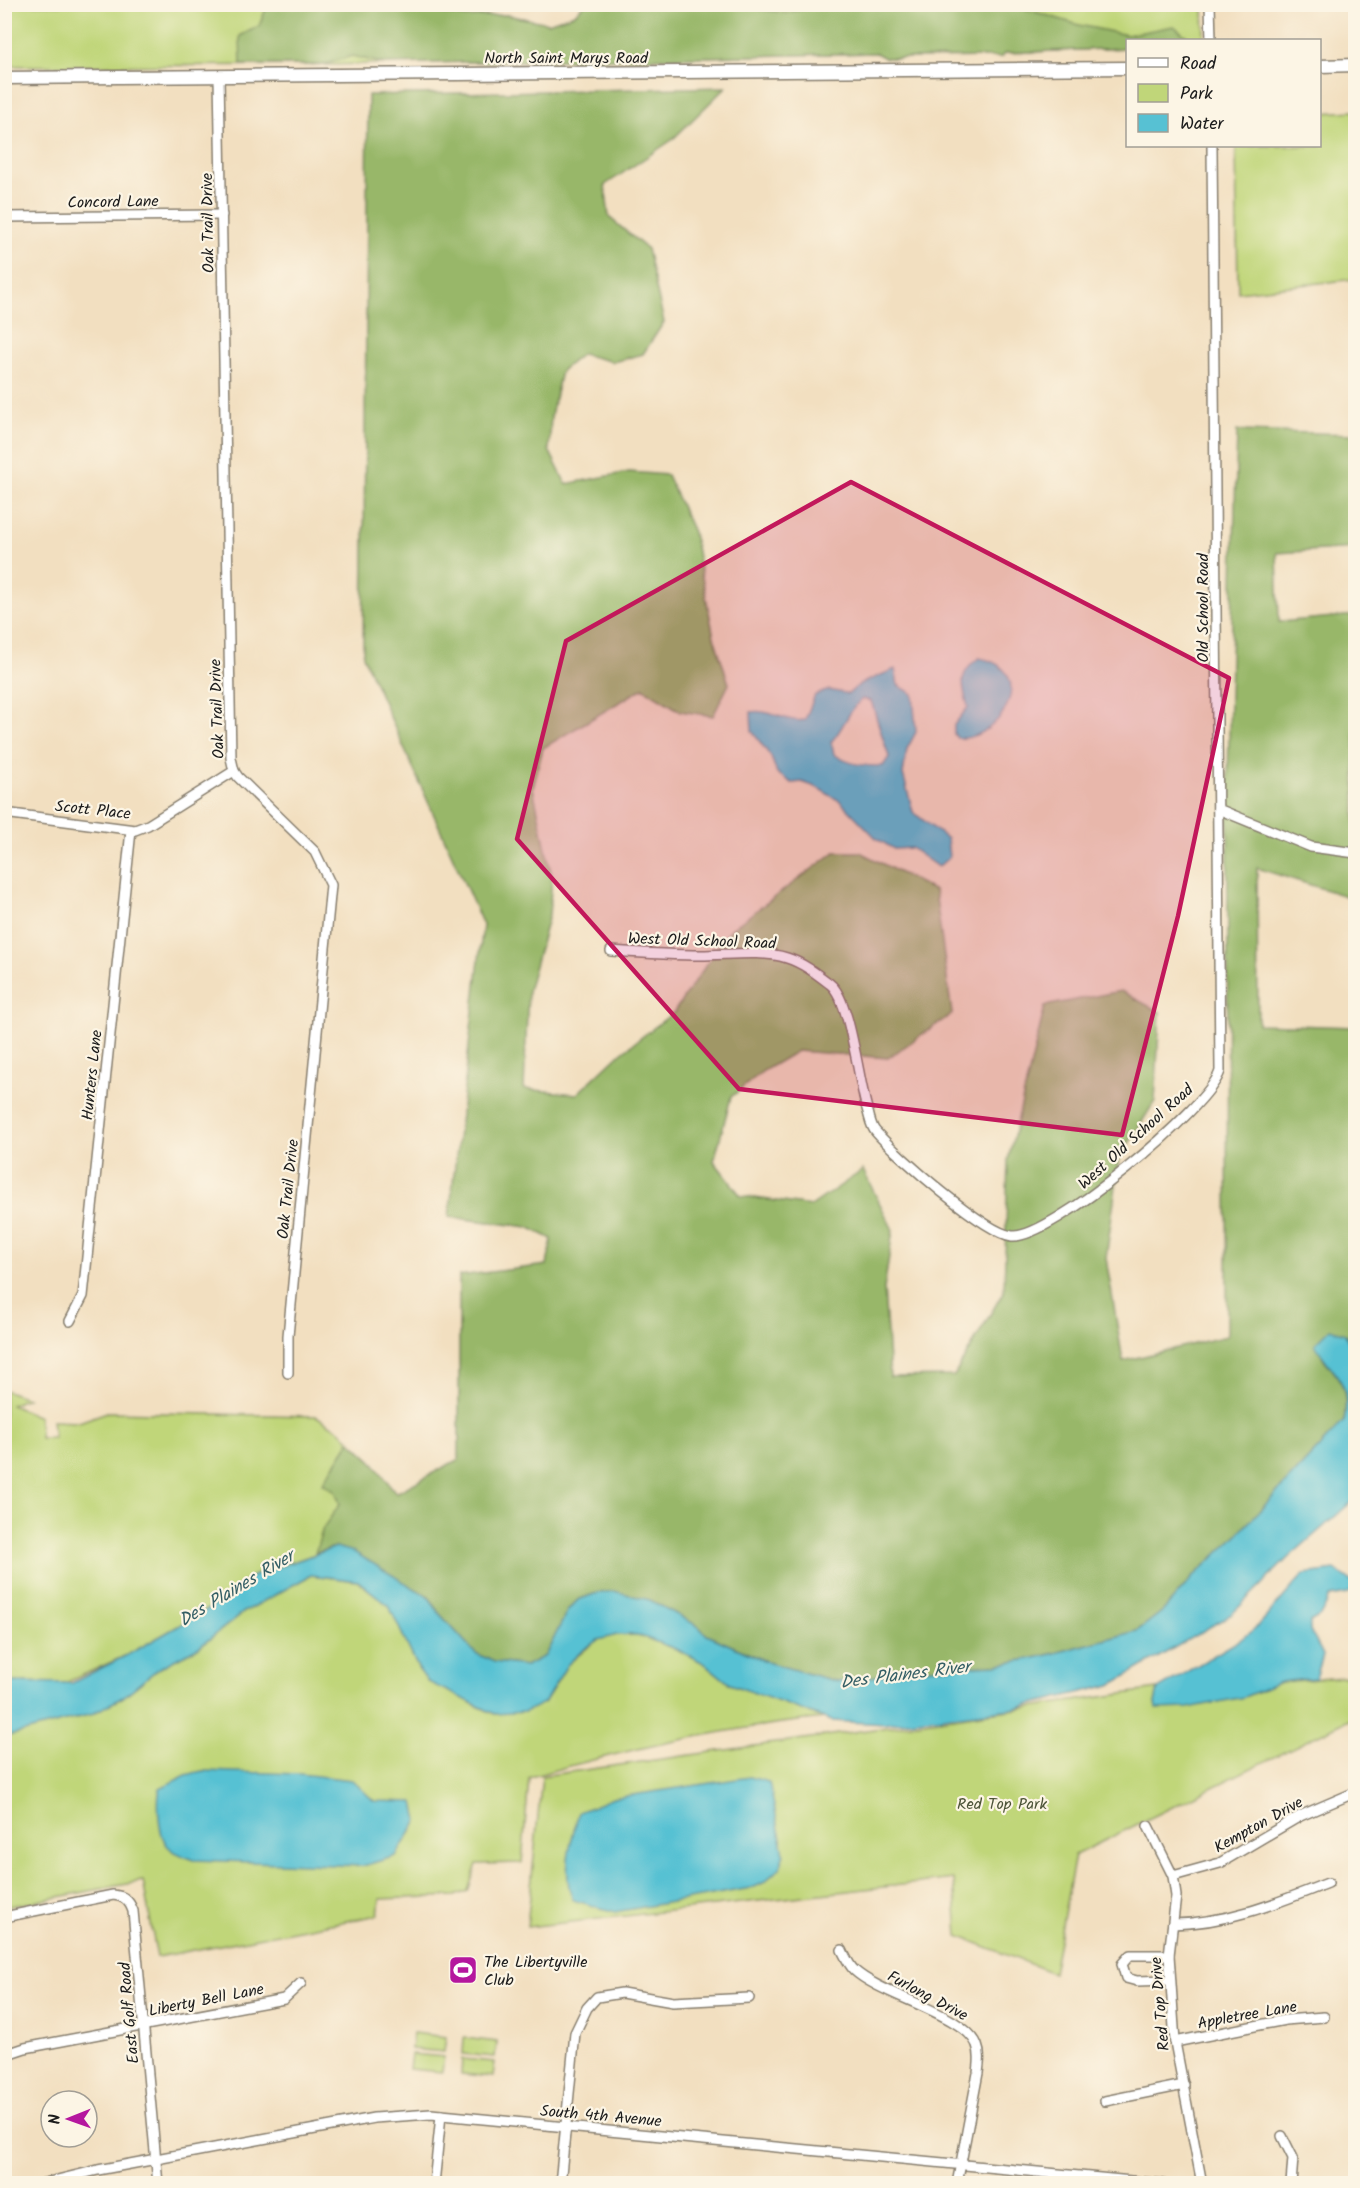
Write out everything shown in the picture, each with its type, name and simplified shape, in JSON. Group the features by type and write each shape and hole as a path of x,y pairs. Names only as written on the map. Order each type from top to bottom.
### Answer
{"main road":[{"path":"1321,66 1356,65"},
{"name":"North Saint Marys Road","path":"4,78 1126,69"}],"street":[{"path":"1210,4 1211,39"},
{"name":"Oak Trail Drive","path":"219,76 234,771 256,796 315,852 331,885 288,1336 288,1373"},
{"name":"Old School Road","path":"1212,147 1220,1071"},
{"name":"Concord Lane","path":"4,217 222,215"},
{"name":"Scott Place","path":"4,813 131,830 148,825 234,771"},
{"path":"1218,809 1311,847 1356,853"},
{"name":"Hunters Lane","path":"70,1321 83,1296 131,830"},
{"name":"West Old School Road","path":"611,951 786,958 829,983 842,998 862,1096 873,1130 902,1160 966,1210 1001,1233 1012,1236 1021,1235 1056,1220 1102,1189 1188,1113 1218,1081 1220,1071"},
{"name":"Kempton Drive","path":"1173,1876 1220,1863 1300,1816 1356,1792"},
{"name":"Red Top Drive","path":"1148,1826 1173,1876 1176,1896 1169,1955 1175,2042 1202,2184"},
{"path":"1173,1924 1199,1924 1230,1918 1328,1882"},
{"name":"East Golf Road","path":"4,1917 112,1894 130,1903 133,1911 158,2184"},
{"name":"Furlong Drive","path":"842,1950 853,1969 872,1982 959,2026 977,2044 980,2057 978,2073 957,2184"},
{"path":"1169,1955 1130,1955 1122,1964 1126,1978 1137,1981 1170,1980"},
{"name":"Liberty Bell Lane","path":"4,2055 25,2048 284,1999 301,1983"},
{"path":"560,2184 575,2033 586,2008 597,1997 622,1993 673,2002 749,1998"},
{"name":"Appletree Lane","path":"1175,2042 1285,2020 1324,2017"},
{"path":"1105,2101 1185,2085"},
{"name":"South 4th Avenue","path":"41,2184 156,2159 400,2114 441,2115 1163,2184"},
{"path":"434,2184 441,2115"},
{"path":"1282,2136 1293,2158 1291,2184"}],"highlighted area":[{"path":"851,482 1229,678 1178,916 1122,1135 739,1089 517,839 566,641"}],"green space":[{"path":"268,4 393,5 466,17 506,15 548,23 575,14 584,4 727,4 786,13 825,4 1009,4 1079,25 1127,35 1174,26 1190,39 1126,39 1126,48 1005,53 1001,57 885,58 876,53 386,64 352,56 323,65 241,65 240,36 259,26"},
{"path":"408,4 466,17 506,15 548,23 575,14 584,4 1203,4 1204,39 1126,39 1126,48 1005,53 1001,57 885,58 876,53 323,65 5,66 4,5"},
{"path":"726,87 672,140 605,185 609,217 647,249 664,322 643,354 613,362 582,354 561,371 551,416 549,450 566,484 629,472 667,475 693,532 714,637 729,684 713,716 680,711 643,688 543,748 533,788 552,877 549,915 528,991 524,1089 577,1094 616,1057 674,1012 730,930 835,852 860,852 935,891 952,1014 888,1058 797,1051 763,1071 731,1097 714,1161 741,1196 811,1206 863,1170 893,1230 884,1289 890,1377 954,1376 1004,1291 1008,1160 1045,1006 1121,991 1160,1012 1155,1101 1120,1157 1106,1258 1123,1361 1227,1336 1228,775 1237,431 1355,434 1355,548 1277,553 1279,622 1355,615 1355,899 1257,868 1258,1024 1355,1027 1355,1357 1345,1334 1322,1357 1335,1372 1345,1393 1344,1421 1163,1611 1137,1631 1044,1656 997,1665 930,1668 838,1682 770,1663 707,1635 698,1626 650,1600 594,1594 578,1600 568,1610 545,1656 526,1666 494,1662 475,1653 438,1612 429,1596 335,1547 315,1553 323,1528 340,1504 335,1491 323,1483 350,1441 372,1461 396,1493 459,1459 459,1276 547,1265 552,1239 528,1227 449,1217 483,925 363,656 368,95"},
{"path":"1355,111 1355,279 1238,292 1236,147 1321,147 1321,113"},
{"path":"4,1390 27,1398 11,1405 39,1417 40,1438 54,1438 52,1421 79,1422 107,1412 316,1416 338,1429 372,1461 335,1547 253,1576 217,1604 129,1654 65,1683 5,1682"},
{"path":"311,1575 357,1581 389,1605 419,1670 473,1704 495,1714 544,1703 567,1665 598,1639 617,1635 638,1635 678,1650 704,1663 730,1684 824,1718 750,1727 678,1740 529,1778 522,1863 477,1864 468,1891 455,1896 380,1899 378,1915 157,1957 143,1881 5,1907 4,1737 92,1714 123,1697 159,1668 199,1647 244,1612"},
{"name":"Red Top Park","path":"1355,1676 1355,1717 1075,1855 1053,1973 958,1936 954,1879 527,1927 542,1776 1158,1689 1155,1703 1244,1697 1280,1682"},
{"path":"413,2033 446,2037 444,2052 411,2049"},
{"path":"464,2038 497,2042 495,2057 463,2054"},
{"path":"411,2054 444,2057 442,2072 409,2069"},
{"path":"462,2059 495,2062 493,2077 461,2074"}],"water":[{"path":"979,658 998,665 1008,676 1011,689 1008,704 1000,717 988,729 973,736 957,738 954,734 954,725 968,707 963,686 964,674"},
{"path":"895,669 898,685 913,694 916,732 907,749 903,774 913,812 947,839 949,857 938,867 911,848 894,849 877,839 840,801 816,787 802,782 792,783 777,773 771,757 752,731 751,712 765,712 791,720 805,720 815,695 829,690 848,694 860,684","holes":["862,699 871,701 889,757 883,766 845,761 834,754 831,742 857,704"]},
{"name":"Des Plaines River","path":"1330,1329 1345,1334 1355,1357 1355,1499 1288,1558 1232,1614 1111,1685 1012,1709 884,1724 832,1721 730,1684 704,1663 678,1650 638,1635 617,1635 598,1640 583,1650 567,1665 544,1703 525,1712 495,1714 428,1682 419,1670 389,1606 358,1581 311,1575 244,1612 199,1647 159,1668 123,1697 92,1714 5,1737 5,1682 72,1683 129,1654 217,1604 253,1576 336,1547 354,1552 429,1597 438,1612 475,1653 494,1662 526,1666 545,1656 568,1610 578,1600 594,1594 614,1591 650,1600 698,1626 707,1635 770,1663 838,1682 931,1668 997,1665 1044,1656 1137,1631 1163,1611 1344,1421 1346,1407 1343,1387 1315,1344"},
{"path":"1335,1570 1353,1583 1353,1590 1347,1594 1330,1597 1320,1616 1310,1622 1310,1630 1323,1655 1316,1678 1280,1682 1244,1697 1188,1708 1156,1709 1158,1689 1240,1640 1259,1625 1304,1574"},
{"path":"202,1771 300,1774 352,1780 374,1801 414,1802 418,1820 396,1856 363,1866 194,1860 174,1851 165,1842 158,1807 159,1793 160,1788 186,1775"},
{"path":"750,1777 769,1782 784,1853 780,1868 763,1883 751,1888 615,1912 573,1900 569,1889 568,1856 579,1812 613,1798"}],"place":[{"name":"The Libertyville Club","path":"463,1970"}]}
